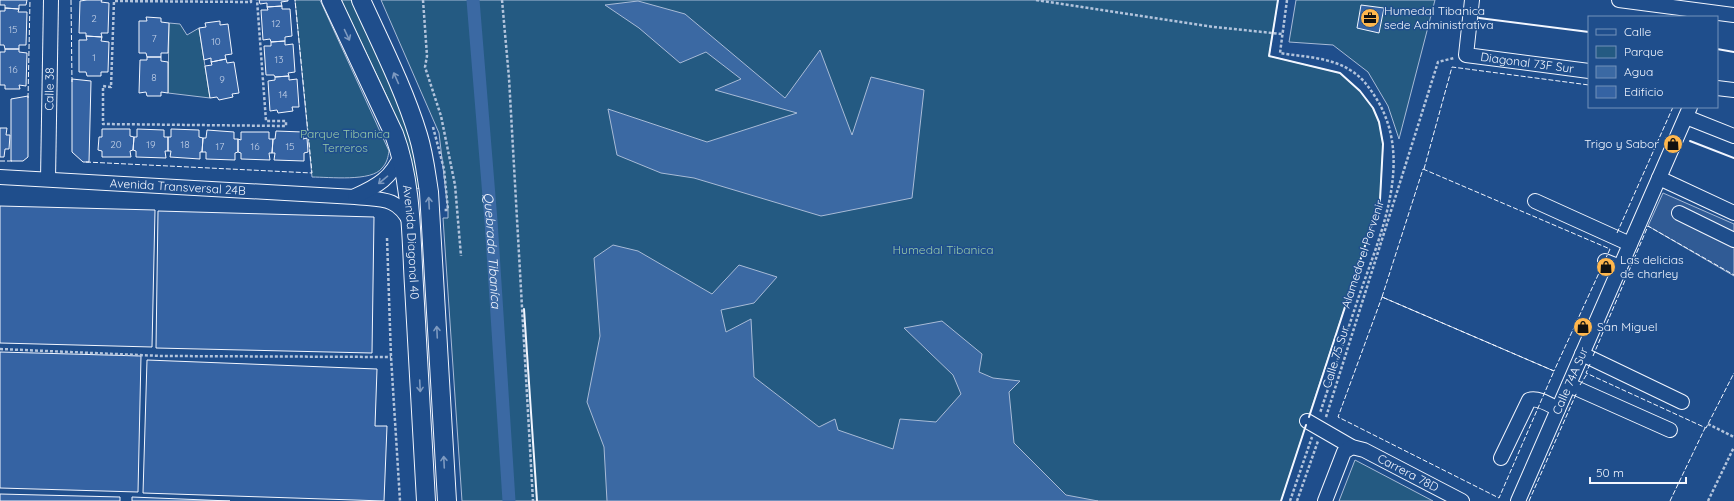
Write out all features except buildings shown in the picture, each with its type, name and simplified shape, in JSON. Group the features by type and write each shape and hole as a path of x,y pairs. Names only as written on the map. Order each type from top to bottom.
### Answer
{"main road":[{"name":"Avenida Diagonal 40","path":"331,0 402,154 410,222 426,501"},
{"name":"Avenida Diagonal 40","path":"361,0 404,96 418,135 426,168 429,192 447,501"}],"street":[{"name":"Calle 38","path":"48,179 51,0"},
{"path":"1466,55 1472,0"},
{"path":"1619,0 1662,3 1734,15"},
{"name":"Diagonal 73F Sur","path":"1466,55 1588,71"},
{"path":"1718,88 1734,90"},
{"path":"1688,112 1734,136"},
{"name":"Calle 74A Sur","path":"1518,501 1688,112"},
{"name":"Avenida Transversal 24B","path":"355,197 374,188 386,179 396,168 402,154"},
{"name":"Avenida Transversal 24B","path":"0,178 48,179 387,200 396,204 405,211 410,222"},
{"path":"1659,178 1734,214"},
{"path":"1535,201 1630,244"},
{"path":"1679,213 1734,240"},
{"path":"1605,261 1620,267"},
{"path":"1582,354 1682,402"},
{"path":"1568,384 1670,430"},
{"path":"1501,458 1529,400 1532,399 1541,401 1558,408"},
{"name":"Carrera 78D","path":"1315,426 1352,447 1364,450 1462,501"},
{"path":"1325,501 1344,452 1352,447"}],"path":[{"path":"251,0 251,2 113,1 111,87 103,86 103,124 286,126 286,121 266,121 257,0"},
{"path":"423,0 427,56 425,67 441,116 455,185 461,256"},
{"path":"502,0 510,94 533,501"},
{"path":"1036,0 1214,27 1282,34"},
{"name":"Alameda el Porvenir","path":"1287,0 1280,53 1338,64 1363,79 1381,105 1387,122 1392,147 1393,169 1388,209 1290,501"},
{"name":"Calle 75 Sur","path":"1297,501 1315,426 1438,62 1466,55"},
{"path":"387,238 391,357 400,501"},
{"path":"0,349 162,356 391,357"},
{"path":"1708,424 1734,438"},
{"path":"1708,501 1734,447"}],"green space":[{"name":"Parque Tibanica Terreros","path":"295,0 320,0 389,151 385,164 377,172 350,178 312,177"},
{"path":"341,0 351,0 400,105 417,154 423,189 414,188 403,137 389,101"},
{"name":"Humedal Tibanica","path":"381,0 1278,0 1269,56 1340,73 1360,91 1373,108 1379,122 1383,144 1380,200 1281,501 462,501 443,218 448,218 448,210 439,133"},
{"path":"1296,0 1435,0 1399,139 1388,106 1368,72 1333,45 1289,42"},
{"path":"169,23 180,24 187,35 199,28 210,98 168,93"},
{"path":"1355,460 1433,501 1339,501"}],"shaded area":[{"path":"1663,193 1734,224 1734,276 1648,226"}],"water":[{"path":"638,1 685,14 785,98 820,50 852,135 871,77 924,90 912,198 821,216 694,178 661,173 617,155 608,109 707,142 797,113 715,90 741,79 706,52 680,63 639,28 605,5"},
{"path":"613,245 638,251 712,294 739,265 777,277 754,303 721,310 726,332 751,319 754,377 819,427 835,419 838,430 893,449 900,419 936,422 961,394 953,375 904,328 942,321 982,354 979,372 993,378 1020,381 1009,392 1014,443 1066,495 1098,501 607,501 604,447 587,402 600,336 594,258"}],"waterway":[{"name":"Quebrada Tibaníca","path":"473,0 491,221 509,501"}],"fence":[{"path":"28,98 30,0"},
{"path":"71,0 72,82"},
{"path":"86,162 312,173 295,0"},
{"path":"1424,169 1452,67 1588,85"},
{"path":"1617,233 1673,108"},
{"path":"0,161 14,161"},
{"path":"1423,169 1610,249 1554,371 1382,297 1423,169"},
{"path":"1593,356 1648,226 1734,275"},
{"path":"1382,297 1554,371 1499,498 1338,417 1382,297"},
{"path":"1590,364 1586,373 1706,428 1734,373"},
{"path":"1580,385 1587,374"},
{"path":"1529,501 1577,392"},
{"path":"1670,501 1705,428"}],"wall":[{"path":"1278,0 1269,56 1340,73 1360,91 1373,108 1379,122 1383,144 1380,200 1309,417"},
{"path":"1479,18 1588,32"},
{"path":"1718,49 1734,52"},
{"path":"1690,141 1734,158"},
{"path":"524,309 537,501"},
{"path":"1281,501 1306,425"}],"place":[{"name":"Humedal Tibanica sede Administrativa","path":"1370,18"},
{"name":"Trigo y Sabor","path":"1673,144"},
{"name":"Las delicias de charley","path":"1606,267"},
{"name":"San Miguel","path":"1583,327"}]}
